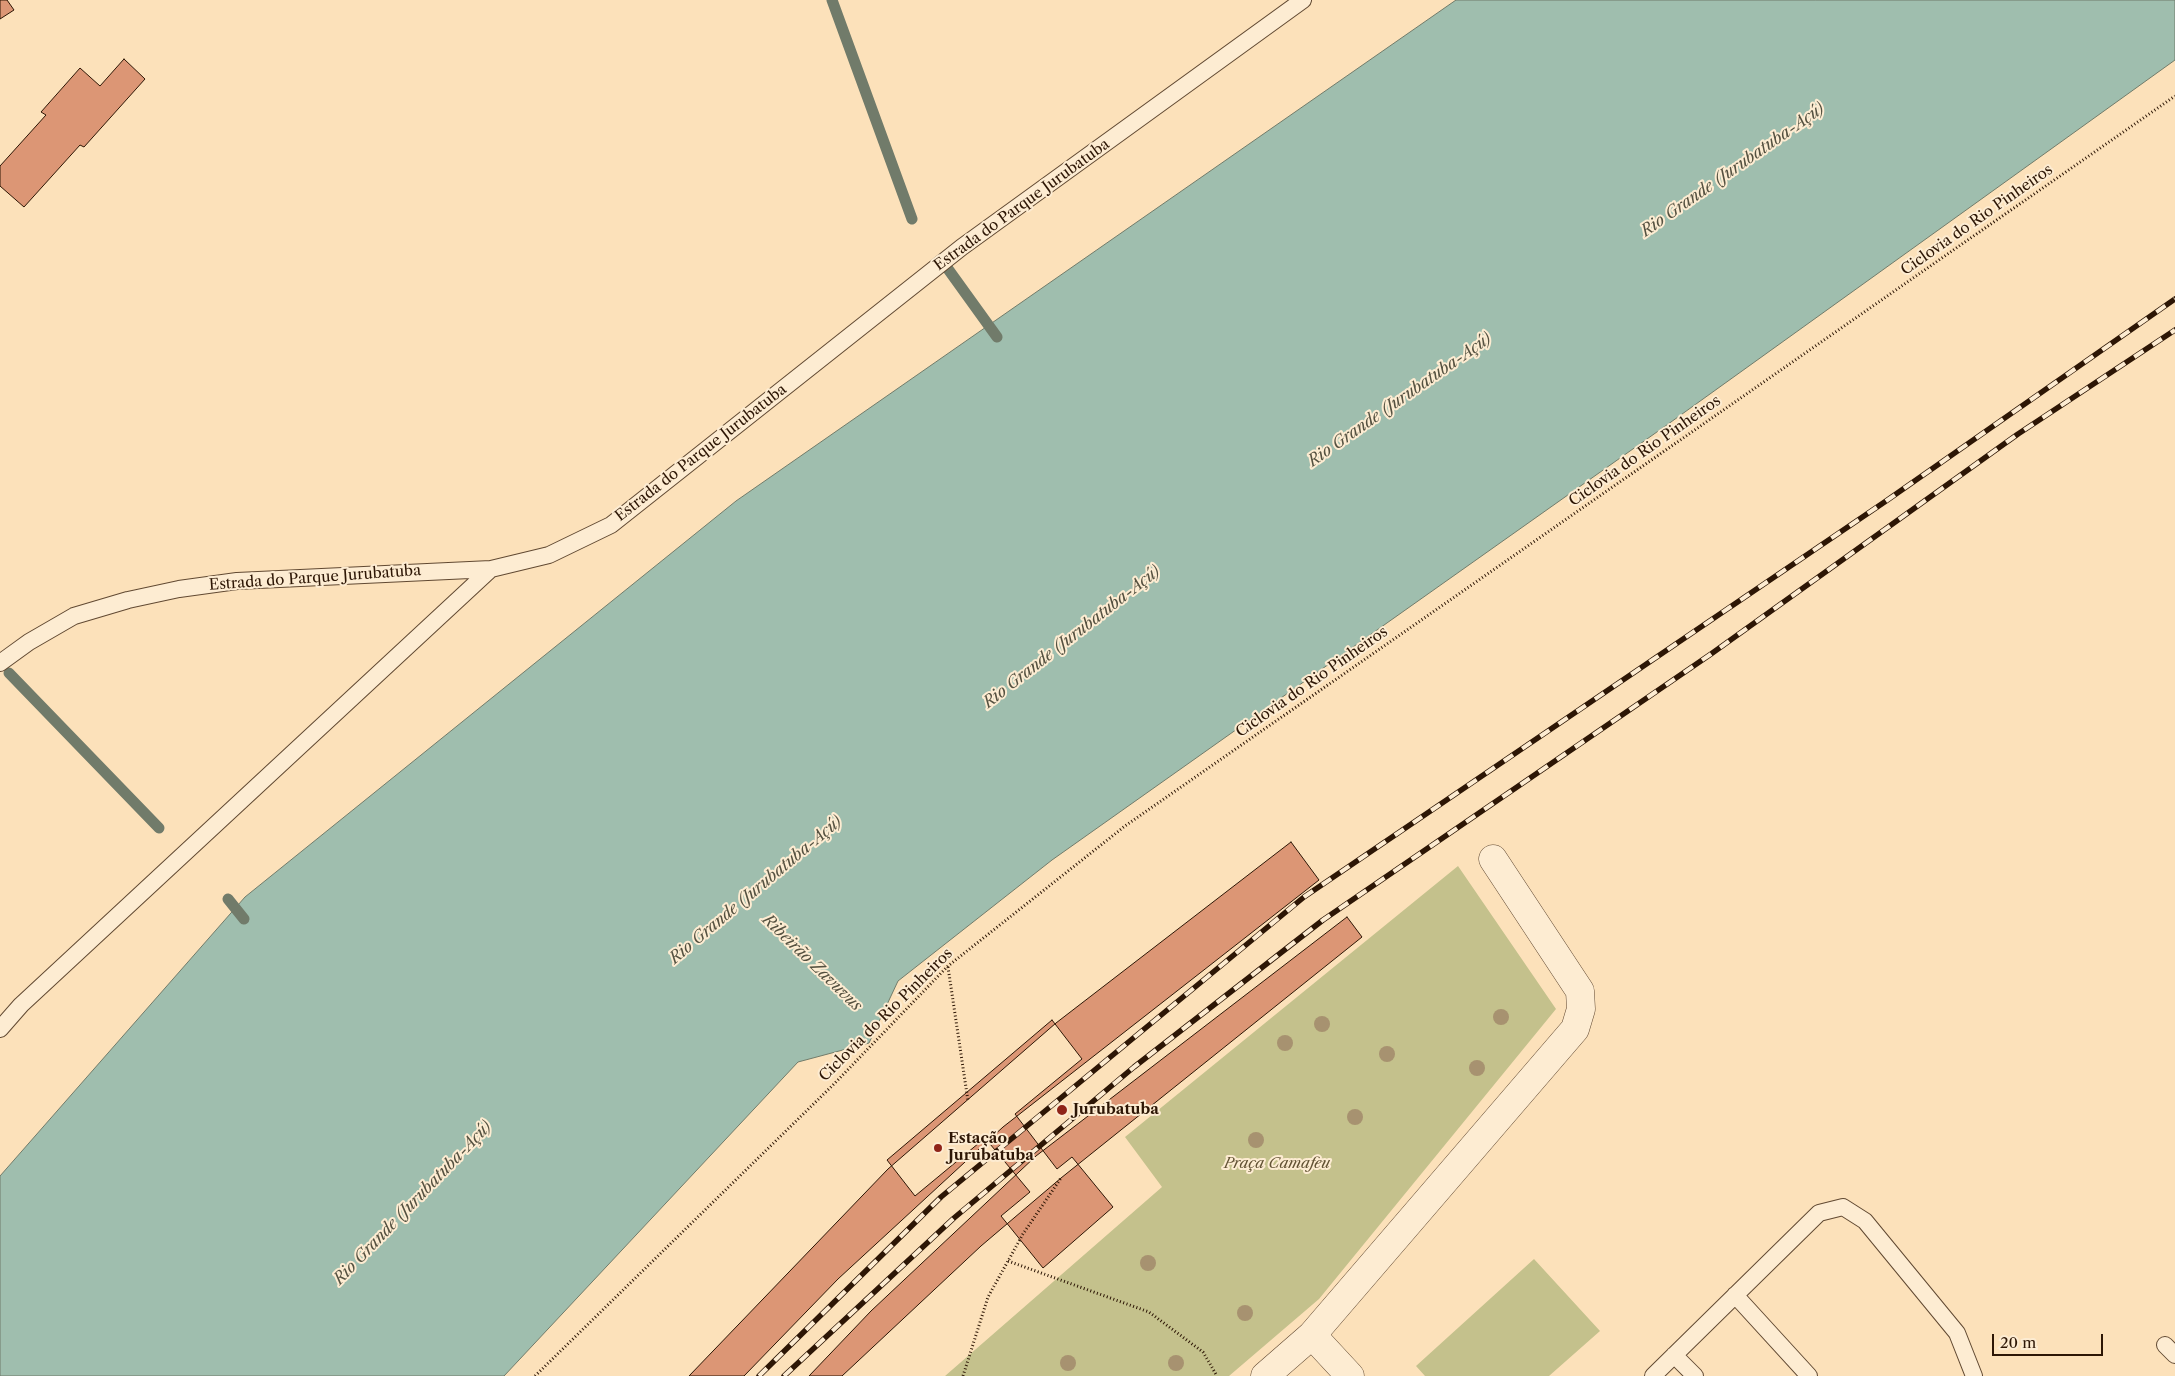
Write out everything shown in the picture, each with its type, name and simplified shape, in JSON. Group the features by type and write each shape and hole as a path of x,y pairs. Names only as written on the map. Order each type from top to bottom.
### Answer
{"street":[{"path":"1266,1376 1312,1335 1575,1029 1581,1009 1580,991 1493,859"},
{"path":"1312,1335 1350,1376"}],"lane":[{"name":"Estrada do Parque Jurubatuba","path":"0,663 29,642 74,616 128,600 179,588 246,581 491,569 549,555 611,525 962,247 1303,0"},
{"path":"0,1029 22,1005 491,569"},
{"path":"1653,1376 1819,1213 1843,1207 1866,1221 1957,1333 1974,1376"},
{"path":"1735,1295 1809,1376"},
{"path":"1674,1355 1695,1376"}],"path":[{"name":"Ciclovia do Rio Pinheiros","path":"535,1376 834,1084 948,966 1125,826 2175,96"},
{"path":"948,966 968,1101"},
{"path":"963,1376 988,1297 1023,1234 1061,1178"},
{"path":"1008,1261 1149,1312 1203,1352 1216,1375"}],"green space":[{"name":"Praça Camafeu","path":"1458,866 1556,1009 1319,1299 1229,1376 945,1376 1162,1187 1125,1137"},
{"path":"1534,1259 1600,1331 1549,1376 1425,1376 1416,1366"}],"water":[{"path":"1456,0 2175,0 2175,60 1671,422 1052,860 898,981 869,1043 798,1062 504,1376 0,1376 0,1176 245,897 736,501"}],"building":[{"path":"0,0 7,0 14,10 0,19"},
{"path":"124,59 145,79 84,147 80,145 24,207 0,186 0,166 46,115 41,112 80,68 100,86"},
{"path":"1291,842 1319,880 1003,1127 838,1279 744,1376 689,1376 888,1169 1056,1023"},
{"path":"1347,917 1362,937 1061,1178 981,1246 842,1376 809,1376 871,1311 1036,1156"},
{"name":"Estação Jurubatuba","path":"1052,1020 1082,1059 1015,1114 1057,1169 1072,1157 1113,1207 1043,1268 1001,1216 1030,1192 985,1138 915,1196 887,1160"}],"waterway":[{"path":"832,0 912,219"},
{"path":"948,269 997,337"},
{"path":"9,673 159,828"},
{"path":"228,899 244,919"}],"railway":[{"path":"759,1376 941,1197 1304,897 1886,501 2175,299"},
{"path":"784,1376 954,1218 1134,1067 1323,920 1711,654 2018,434 2175,330"}],"place":[{"name":"Jurubatuba","path":"1062,1110"},
{"name":"Estação Jurubatuba","path":"938,1148"}],"water label":[{"name":"Rio Grande (Jurubatuba-Açú)","path":"1733,170"},
{"name":"Rio Grande (Jurubatuba-Açú)","path":"1400,400"},
{"name":"Rio Grande (Jurubatuba-Açú)","path":"1072,637"},
{"name":"Rio Grande (Jurubatuba-Açú)","path":"756,890"},
{"name":"Ribeirão Zavuvus","path":"812,963"},
{"name":"Rio Grande (Jurubatuba-Açú)","path":"413,1203"}]}
